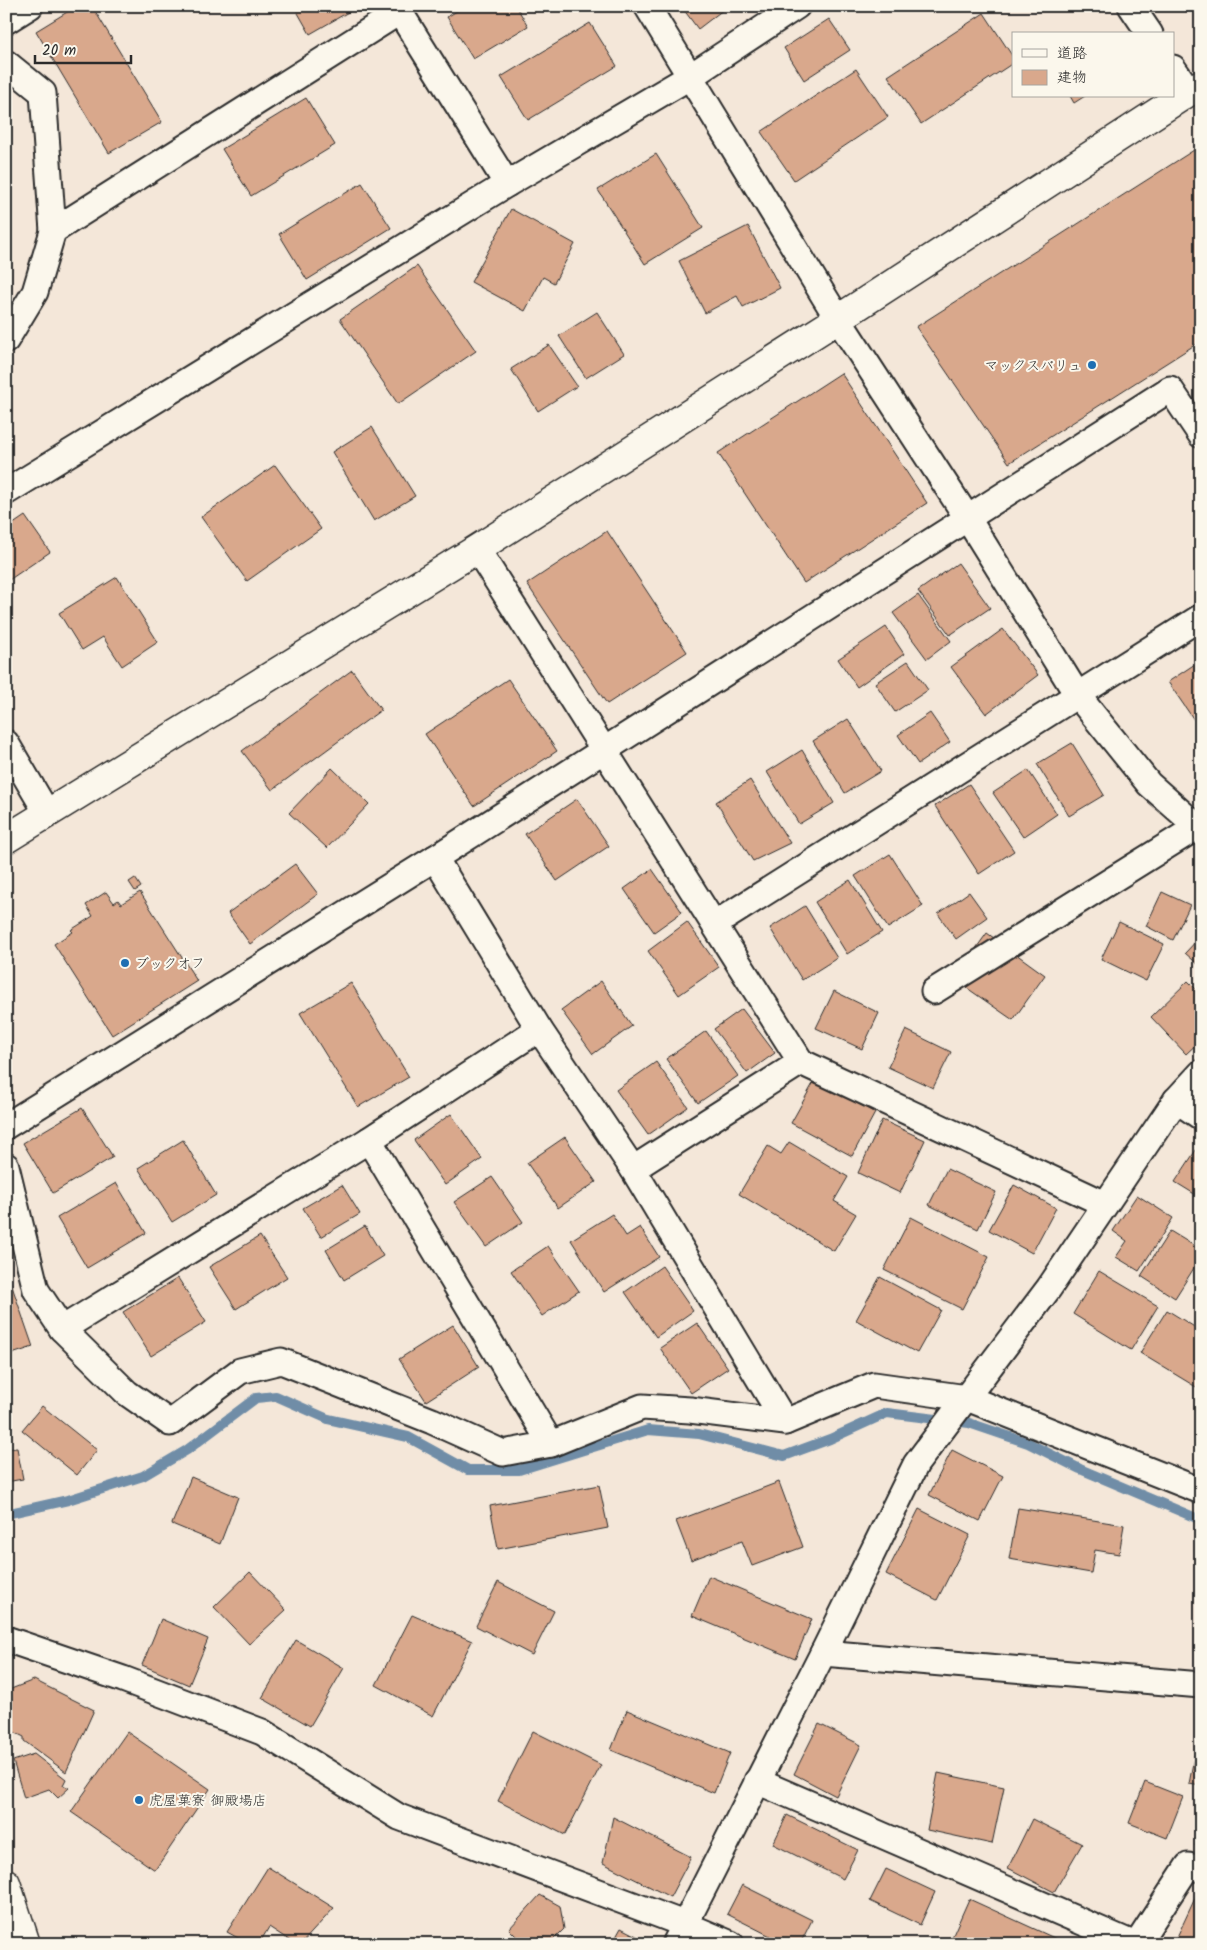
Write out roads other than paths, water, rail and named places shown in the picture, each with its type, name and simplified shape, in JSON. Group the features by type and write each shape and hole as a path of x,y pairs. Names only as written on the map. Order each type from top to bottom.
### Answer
{"street":[{"path":"6,21 30,6"},
{"path":"647,6 692,76 838,320 968,519 1078,696 1149,784 1199,829 934,991"},
{"path":"6,492 507,184 692,76 798,6"},
{"path":"1131,6 1149,32"},
{"path":"53,231 398,9 507,184"},
{"path":"6,63 43,93 53,231 36,292 6,340"},
{"path":"6,839 477,549 838,320 1195,87 1174,69"},
{"path":"6,1126 435,858 1170,389 1201,435"},
{"path":"477,549 801,1062 1105,1204"},
{"path":"715,924 1078,696 1201,616"},
{"path":"6,743 47,813"},
{"path":"435,858 539,1029 633,1170 785,1422"},
{"path":"62,1329 369,1140 539,1029"},
{"path":"633,1170 801,1062"},
{"path":"680,1934 823,1653 916,1464 1049,1288 1176,1100 1201,1073"},
{"path":"1176,1100 1201,1117"},
{"path":"369,1140 551,1444"},
{"path":"6,1166 36,1290 62,1329 127,1393 170,1423 240,1371 281,1360 432,1421 503,1453 551,1444 642,1407 690,1410 785,1422 874,1386 962,1404 1201,1491"},
{"path":"6,1639 123,1679 262,1732 399,1817 680,1934 731,1944"},
{"path":"823,1653 1201,1685"},
{"path":"757,1781 1133,1944"},
{"path":"1137,1944 1188,1866 1201,1869"},
{"path":"6,1883 26,1944"}],"waterway":[{"path":"6,1514 68,1500 143,1476 187,1450 256,1398 276,1396 328,1419 408,1437 468,1470 519,1470 648,1430 699,1434 784,1456 830,1439 887,1413 969,1423 1028,1443 1080,1469 1201,1520"}],"place":[{"name":"マックスバリュ","path":"1092,365"},
{"name":"ブックオフ","path":"125,963"},
{"name":"虎屋菓寮 御殿場店","path":"139,1800"}]}
